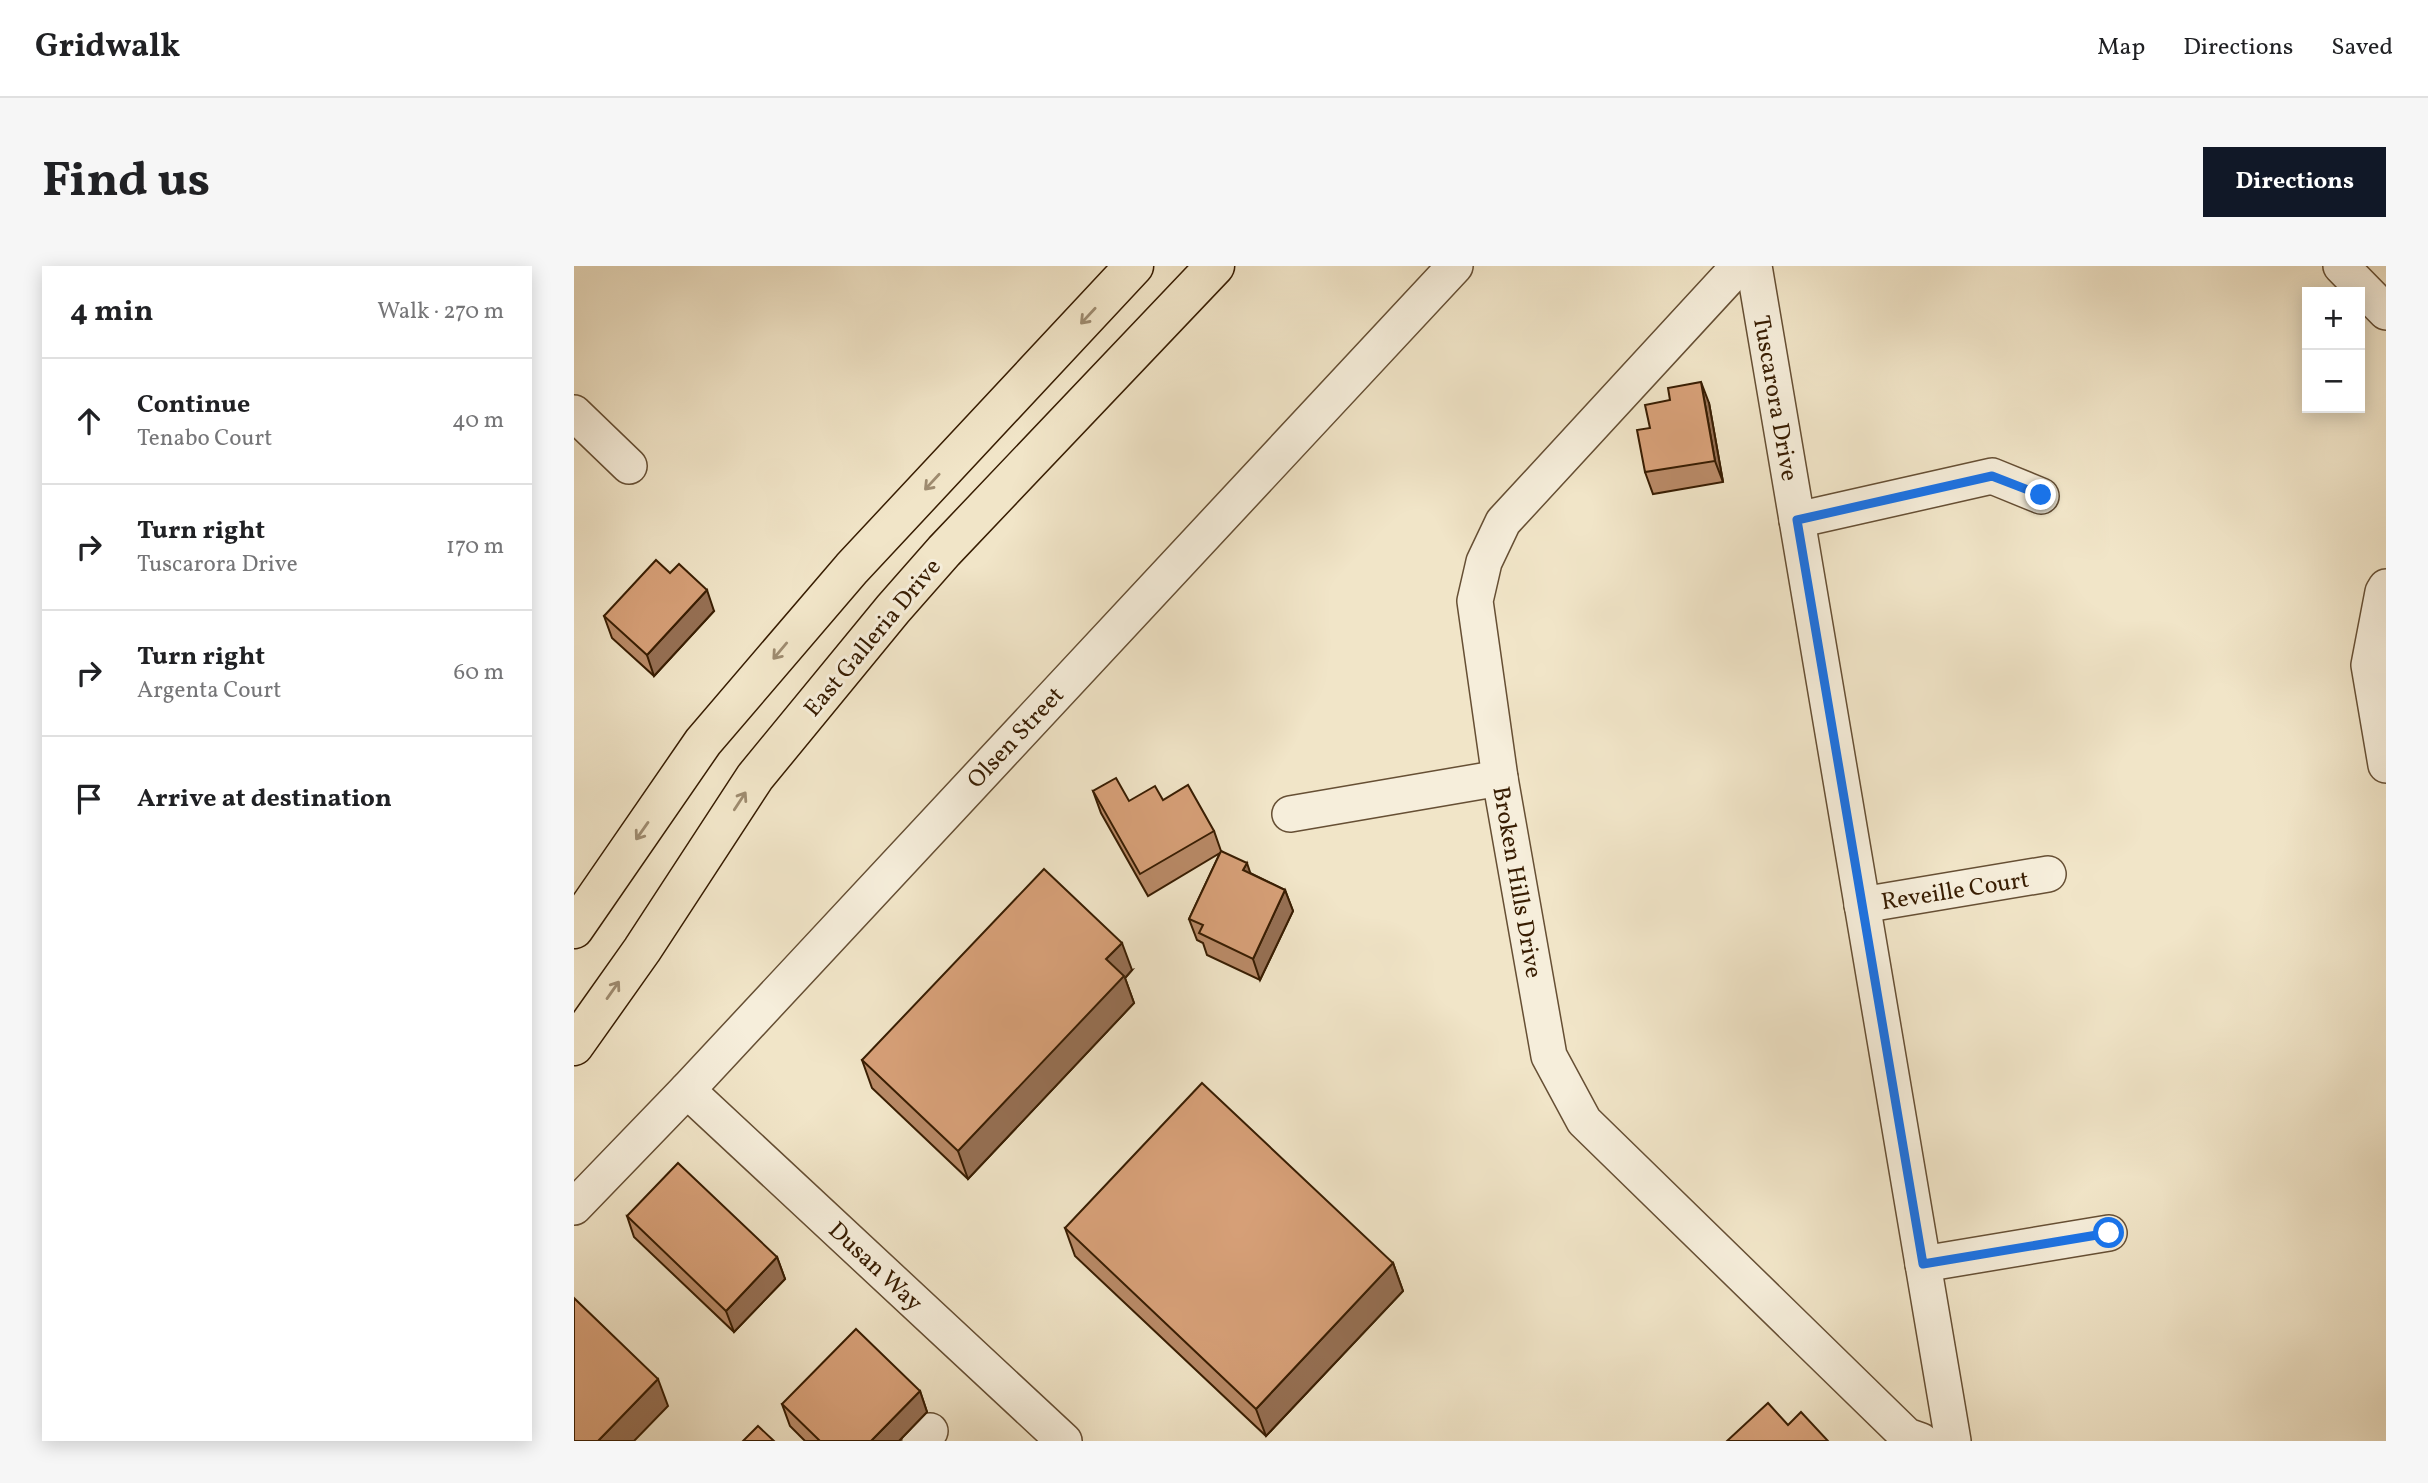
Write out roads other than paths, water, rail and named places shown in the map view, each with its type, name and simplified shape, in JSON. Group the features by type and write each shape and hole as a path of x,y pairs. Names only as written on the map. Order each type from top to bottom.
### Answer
{"main road":[{"path":"574,929 704,741 852,568 1135,266"},
{"path":"944,551 957,507 1152,295 1152,266"},
{"name":"East Galleria Drive","path":"574,1046 642,950 755,777 893,609 944,551 1215,266"}],"street":[{"name":"Olsen Street","path":"574,1207 687,1090 1455,266"},
{"name":"Broken Hills Drive","path":"1739,266 1503,522 1483,562 1475,601 1500,778 1549,1056 1584,1121 1907,1436 1921,1441"},
{"name":"Tuscarora Drive","path":"1754,266 1953,1441"},
{"path":"2341,266 2386,312"},
{"path":"574,413 629,466"},
{"path":"1797,520 1992,476 2041,495"},
{"path":"2386,587 2369,665 2386,765"},
{"path":"1290,814 1500,778"},
{"name":"Reveille Court","path":"1862,905 2048,874"},
{"name":"Dusan Way","path":"687,1090 1064,1441"},
{"path":"1923,1264 2109,1233"}]}
